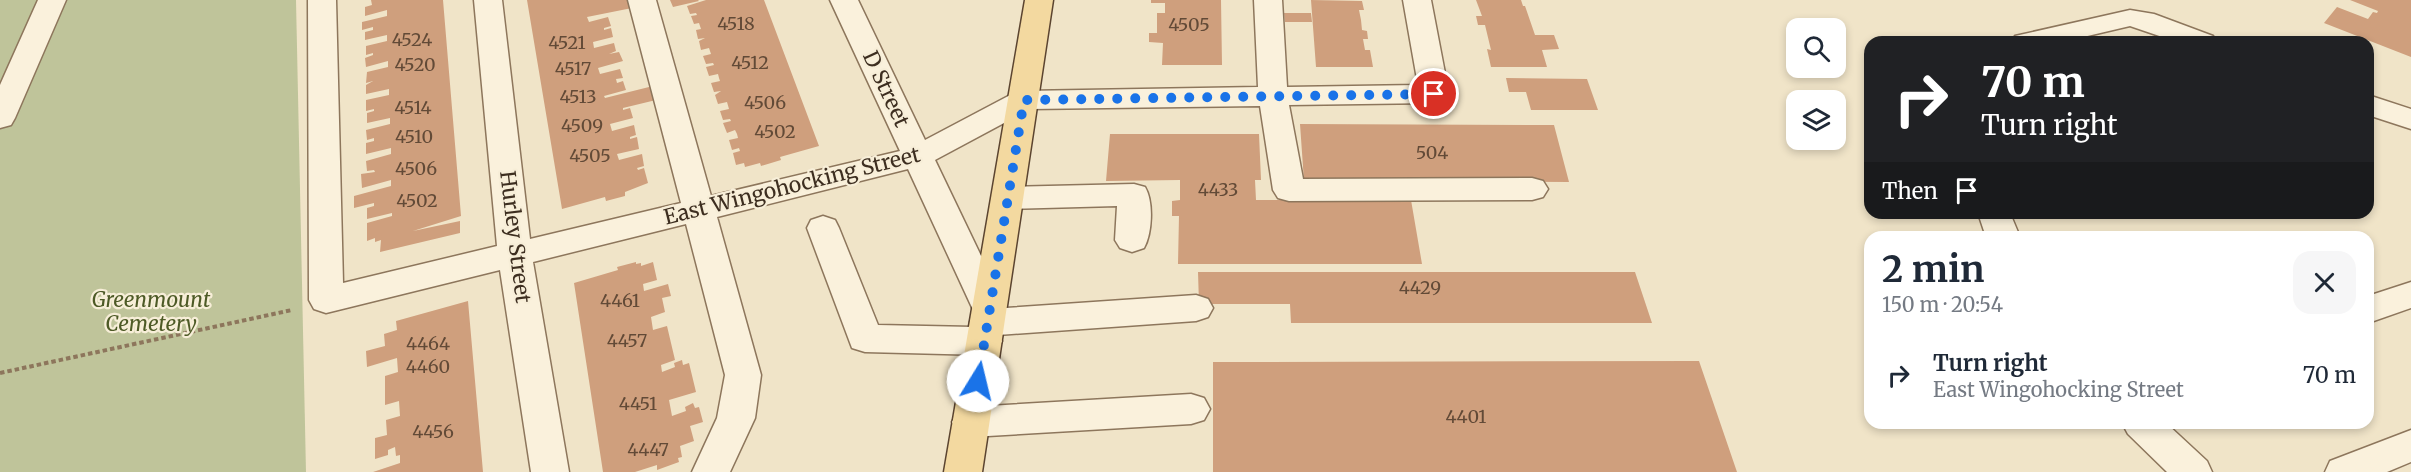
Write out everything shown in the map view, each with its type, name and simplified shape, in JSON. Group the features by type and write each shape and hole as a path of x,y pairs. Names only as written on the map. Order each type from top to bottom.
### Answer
{"main road":[{"path":"963,472 1039,0"}],"street":[{"path":"0,118 52,0"},
{"name":"East Wingohocking Street","path":"322,0 326,300 917,157 1024,100 1192,111 1274,97 1434,94 1417,0"},
{"name":"Hurley Street","path":"488,0 515,255 550,472"},
{"path":"642,0 743,375 736,418 711,472"},
{"name":"D Street","path":"844,0 917,157 987,324"},
{"path":"1268,0 1274,97 1289,190 1532,189"},
{"path":"2051,36 2130,18 2144,20 2187,36"},
{"path":"2374,106 2411,119"},
{"path":"1008,198 1134,195 1132,240"},
{"path":"823,228 865,338 987,324 1196,308"},
{"path":"2374,308 2411,295"},
{"path":"971,422 1191,409"},
{"path":"2147,429 2193,472"},
{"path":"2344,472 2411,446"}],"path":[{"path":"0,374 292,310"}],"green space":[{"name":"Greenmount Cemetery","path":"0,0 296,0 306,472 0,472"}],"building":[{"path":"371,0 443,0 461,216 413,231 460,221 460,233 380,252 381,240 375,242 375,238 367,241 367,223 392,216 392,213 367,219 367,208 374,206 374,203 354,208 354,196 391,186 391,180 362,188 361,174 375,172 374,170 367,171 366,161 391,154 391,148 366,154 366,143 374,141 374,138 367,140 366,130 390,124 390,118 367,123 367,113 374,109 366,111 366,100 389,95 389,89 366,94 366,85 373,81 366,83 367,72 388,67 388,61 366,67 365,58 373,53 366,55 366,46 387,41 387,35 365,40 365,32 373,30 373,27 362,30 362,22 387,16 387,10 365,16 365,7 372,5"},
{"path":"527,0 629,0 632,8 587,17 589,22 608,17 611,26 604,30 611,28 613,37 593,42 594,48 614,43 616,51 609,54 619,52 623,61 598,68 600,74 620,69 623,78 616,79 617,83 623,81 626,90 604,96 605,98 653,86 656,100 623,108 623,110 630,108 633,118 610,124 612,131 634,125 636,135 630,139 637,137 639,149 617,154 619,160 642,154 644,166 637,168 638,170 644,168 648,183 625,192 625,196 606,201 605,197 562,209"},
{"path":"670,0 698,0 699,1 673,7"},
{"path":"706,0 764,0 819,146 780,157 781,160 761,166 760,163 745,167 744,163 736,165 733,153 740,151 739,148 732,150 729,140 738,138 737,134 735,130 727,133 723,123 731,121 730,119 723,120 720,111 729,109 727,102 718,104 715,95 721,91 714,92 711,83 720,81 718,74 709,76 706,67 714,65 713,63 706,64 703,56 711,54 709,48 701,50 699,41 705,38 698,39 696,30 701,29 699,23 694,24 691,16 697,15 696,13 690,14 687,6"},
{"path":"1151,0 1221,0 1222,65 1162,65 1163,43 1149,42 1149,33 1157,33 1157,13 1165,13 1165,3 1151,3"},
{"path":"1311,0 1362,1 1364,10 1359,10 1362,30 1367,31 1368,39 1363,39 1365,50 1370,50 1373,67 1316,67"},
{"path":"1476,0 1521,0 1535,35 1554,35 1559,49 1542,50 1547,67 1491,67 1487,49 1491,50 1485,25 1478,25 1476,16 1482,16"},
{"path":"2350,0 2411,0 2411,57 2374,43 2374,36 2357,36 2324,23 2337,7 2368,19 2373,12 2378,11"},
{"path":"1284,13 1311,13 1312,22 1285,22"},
{"path":"1506,78 1587,79 1598,110 1531,110 1526,92 1509,92"},
{"path":"1300,124 1554,125 1569,182 1304,181"},
{"path":"1110,134 1259,134 1261,180 1255,180 1256,200 1411,200 1422,264 1178,264 1179,216 1172,216 1172,201 1180,200 1180,180 1106,181"},
{"path":"636,262 636,264 641,263 641,266 653,262 657,280 643,284 644,291 668,284 671,296 662,298 665,312 651,317 653,330 667,326 675,360 661,365 662,372 675,367 674,363 682,360 683,365 689,363 696,392 669,400 672,416 686,411 685,407 693,403 695,408 699,407 703,422 690,426 694,441 680,446 682,457 678,458 679,462 657,470 657,465 635,472 603,472 574,283 618,270 617,267"},
{"path":"1198,272 1635,272 1652,323 1291,323 1290,304 1199,304"},
{"path":"468,301 483,472 373,472 400,463 400,455 396,456 395,447 388,450 388,455 375,459 375,438 387,435 386,420 400,416 399,401 385,405 385,376 398,372 397,358 367,367 366,351 385,346 384,334 397,330 396,321"},
{"path":"1699,361 1737,472 1213,472 1213,362"}],"route":[{"path":"978,381 1024,100 1434,94"}]}
